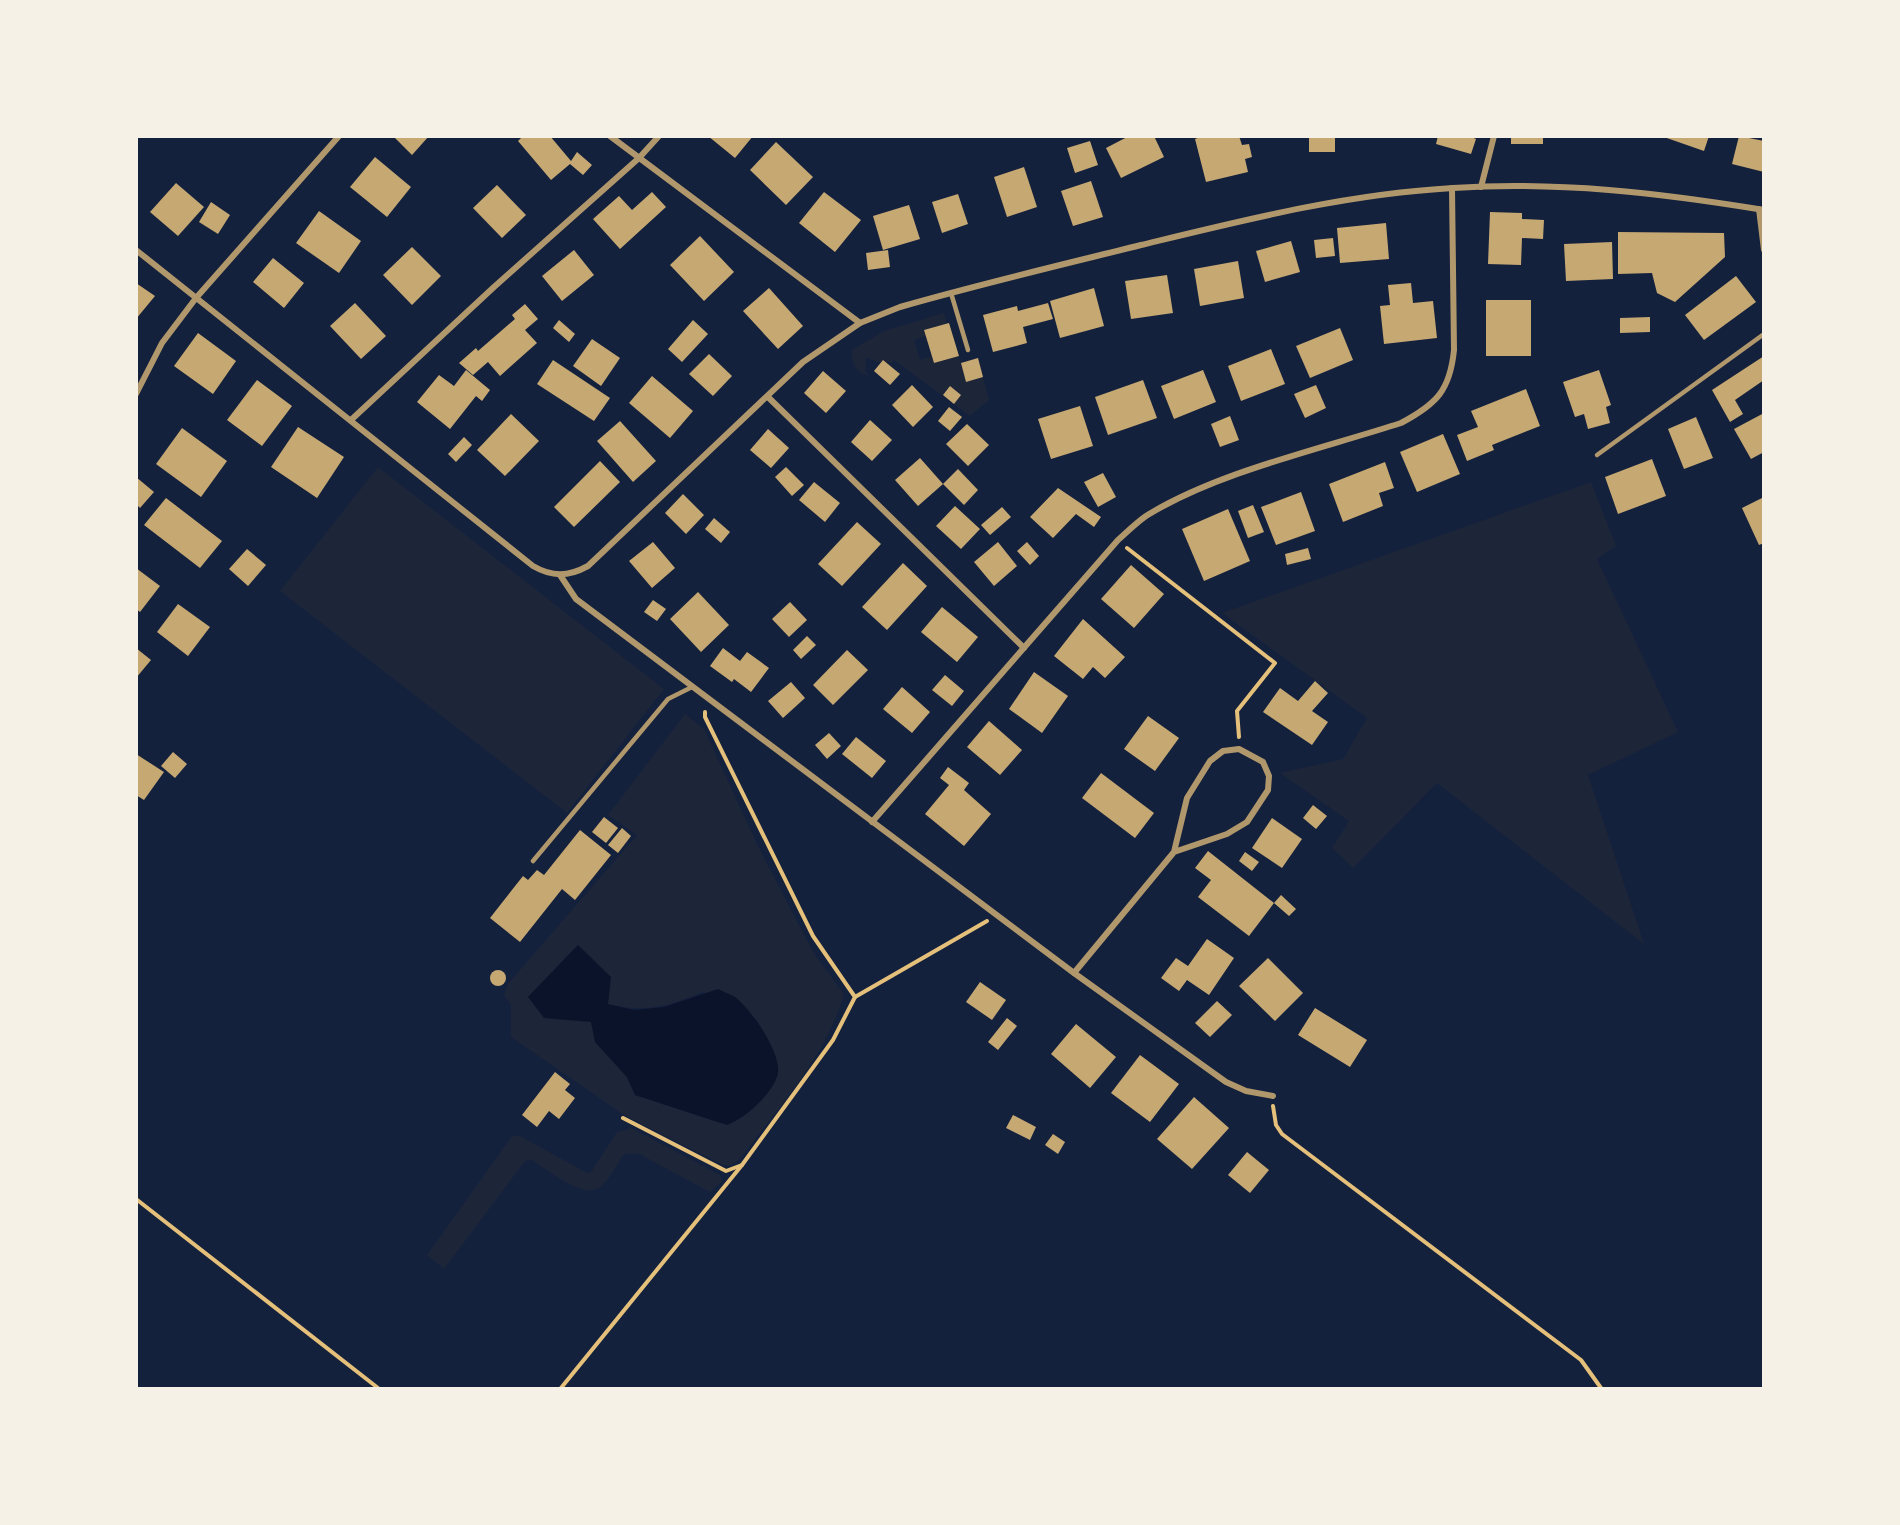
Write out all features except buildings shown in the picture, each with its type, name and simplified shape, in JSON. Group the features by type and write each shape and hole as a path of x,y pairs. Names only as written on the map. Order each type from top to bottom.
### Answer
{"street":[{"path":"136,394 162,343 196,298 339,136"},
{"path":"610,136 860,323"},
{"path":"351,420 494,287 639,158 659,136"},
{"path":"1481,186 1494,136"},
{"path":"136,250 533,566 547,574 560,575 576,573 588,566 804,362 860,323 900,307 951,293 1265,215 1336,200 1481,186 1625,189 1761,209 1764,250"},
{"path":"872,822 1118,540 1144,517 1182,496 1224,480 1401,423 1421,412 1437,399 1446,386 1451,372 1454,350 1452,188"},
{"path":"768,397 1024,648"},
{"path":"560,575 576,599 1074,974 1226,1082 1246,1091 1273,1096"},
{"path":"1074,974 1174,852 1179,820 1197,778 1210,761 1223,751 1239,749 1263,762 1269,776 1268,790 1259,807 1247,822 1227,834 1174,852"}],"lane":[{"path":"951,293 968,350"},
{"path":"1597,455 1764,334"},
{"path":"533,861 668,699 692,687"}],"path":[{"path":"1118,540 1275,663 1237,711 1239,749"},
{"path":"704,695 705,717 813,936 855,997"},
{"path":"561,1389 742,1165 833,1040 855,997 997,915"},
{"path":"1273,1096 1276,1125 1282,1134 1581,1360 1601,1389"},
{"path":"623,1118 726,1170 742,1165"},
{"path":"136,1199 378,1389"}],"shaded area":[{"path":"944,313 947,324 914,340 920,360 932,356 934,363 959,356 966,382 983,377 989,400 970,416 894,360 892,363 877,362 866,357 865,371 869,376 857,369 852,359 852,350 884,331"},
{"path":"378,467 664,689 567,813 280,591"},
{"path":"1591,482 1616,546 1597,559 1678,732 1588,775 1644,944 1437,783 1353,868 1332,848 1349,821 1280,773 1343,759 1367,718 1222,613"},
{"path":"685,714 704,729 757,844 801,929 815,955 844,994 836,1017 813,1061 739,1160 732,1165 723,1165 624,1115 511,1037 511,1004 504,996 507,985 637,835 608,815","holes":["578,945 607,1004 634,1008 656,1007 703,992 757,1020 770,1044 778,1068 769,1086 752,1109 727,1125 635,1095 627,1077 595,1042 591,1022 528,997"]},
{"path":"578,945 611,977 608,1004 634,1010 664,1007 718,989 735,997 757,1022 776,1058 777,1077 769,1092 749,1112 727,1125 635,1095 627,1077 595,1042 591,1022 544,1018 528,997"},
{"path":"631,1128 720,1175 722,1181 710,1192 639,1154 624,1154 603,1185 592,1190 584,1190 565,1182 532,1160 525,1161 444,1269 427,1255 512,1136 520,1136 587,1173 591,1172 617,1132"}]}
